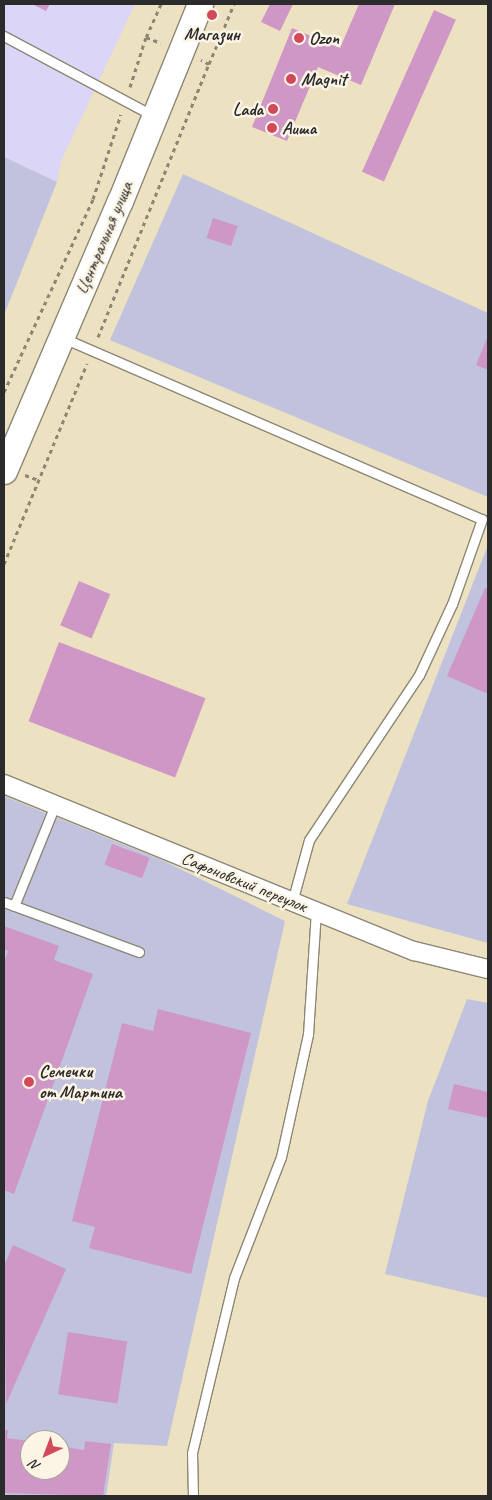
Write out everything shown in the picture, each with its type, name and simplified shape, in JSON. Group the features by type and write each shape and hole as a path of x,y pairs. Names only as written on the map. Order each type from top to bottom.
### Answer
{"main road":[{"name":"Центральная улица","path":"4,471 200,4"}],"street":[{"name":"Сафоновский переулок","path":"4,784 414,951 488,970"}],"lane":[{"path":"4,36 154,116"},
{"path":"61,337 482,519 452,604 419,675 309,840 292,902"},
{"path":"14,906 56,805"},
{"path":"4,902 139,952"},
{"path":"193,1496 192,1453 234,1278 280,1157 308,1034 316,911"}],"path":[{"path":"209,64 234,4"},
{"path":"4,392 93,199 146,37"},
{"path":"4,564 93,350"}],"shaded area":[{"path":"4,4 135,4 61,161 57,182 4,157"},
{"path":"4,157 57,182 4,315"},
{"path":"183,174 488,313 488,497 110,340"},
{"path":"488,545 488,943 347,904"},
{"path":"4,796 164,861 285,921 167,1446 114,1443 106,1496 4,1496"},
{"path":"467,999 488,1003 488,1298 385,1274 428,1101"}],"building":[{"path":"32,4 50,4 46,11"},
{"path":"270,4 293,4 280,31 261,22"},
{"path":"359,4 395,4 361,85 318,67 287,141 252,127 292,28 340,48"},
{"path":"434,10 456,20 384,181 362,172"},
{"path":"213,218 238,226 231,246 207,238"},
{"path":"488,336 488,370 476,365"},
{"path":"79,581 110,594 92,638 60,625"},
{"path":"485,588 488,589 488,694 447,676"},
{"path":"59,642 206,698 175,778 29,721"},
{"path":"112,844 150,858 142,878 104,865"},
{"name":"Семечки от Мартина","path":"4,926 59,946 54,960 93,974 14,1194 4,1190 4,963 8,951 4,949"},
{"path":"158,1009 251,1033 191,1274 89,1248 95,1227 72,1221 122,1023 153,1031"},
{"path":"454,1084 488,1092 488,1118 448,1109"},
{"path":"13,1245 66,1269 6,1404 4,1266"},
{"path":"68,1332 127,1341 117,1404 58,1394"},
{"path":"4,1430 8,1430 7,1438 20,1440 20,1480 70,1480 70,1448 84,1450 85,1441 111,1444 103,1496 4,1493"}],"place":[{"name":"Магазин","path":"212,15"},
{"name":"Ozon","path":"299,38"},
{"name":"Magnit","path":"291,79"},
{"name":"Lada","path":"273,109"},
{"name":"Аиша","path":"272,128"},
{"name":"Семечки от Мартина","path":"29,1082"}]}
